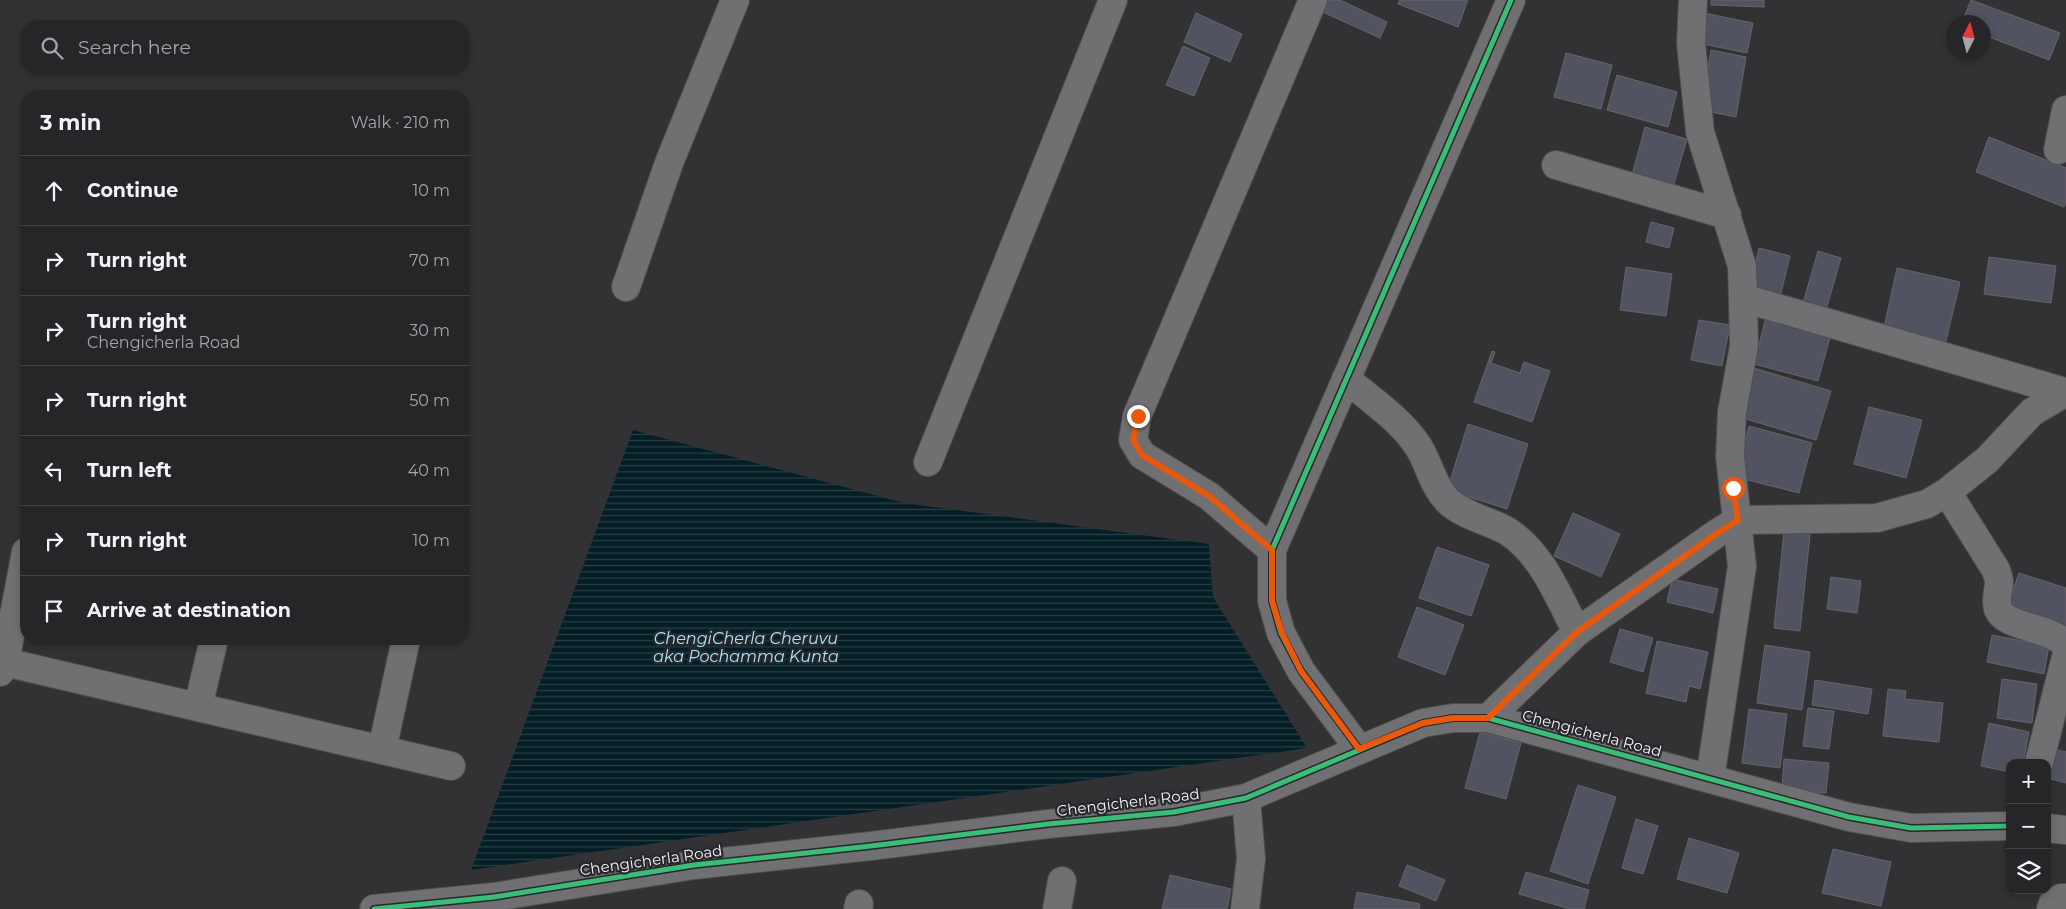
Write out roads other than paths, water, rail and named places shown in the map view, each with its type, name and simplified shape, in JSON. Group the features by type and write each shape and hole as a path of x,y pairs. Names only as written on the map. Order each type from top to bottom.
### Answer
{"street":[{"path":"626,287 668,163 735,0"},
{"path":"928,462 1113,0"},
{"path":"1272,550 1209,496 1142,455 1133,440 1138,416 1313,0"},
{"path":"1359,749 1301,671 1282,633 1272,601 1272,550 1511,0"},
{"path":"1693,0 1691,43 1700,132 1742,266 1743,298 1744,346 1732,412 1730,457 1742,566 1733,615 1710,779"},
{"path":"2058,150 2066,110"},
{"path":"1556,165 1727,215"},
{"path":"1743,298 2066,392"},
{"path":"1346,379 1397,422 1418,446 1436,482 1449,501 1470,515 1505,530 1526,544 1540,563 1577,632"},
{"path":"1488,718 1577,632 1738,520 1877,518 1927,504 1947,492 1987,460 2032,412 2066,392"},
{"path":"1947,492 1996,570 1999,581 1996,600 1999,611 2007,618 2058,637 2066,645"},
{"path":"20,580 2,665 198,707 451,766"},
{"path":"198,707 213,645"},
{"path":"382,750 405,645"},
{"path":"2040,759 2066,657"},
{"name":"Chengicherla Road","path":"374,909 494,897 694,865 1048,824 1174,812 1246,798 1423,723 1453,718 1488,718 1849,817 1910,828 2006,826"},
{"path":"1245,909 1251,859 1246,798"},
{"path":"2051,828 2066,830"},
{"path":"1057,909 1062,881"},
{"path":"2051,909 2053,903 2061,898 2066,898"}],"water":[{"name":"ChengiCherla Cheruvu aka Pochamma Kunta","path":"633,430 904,503 1209,544 1213,597 1307,748 471,870"}]}
